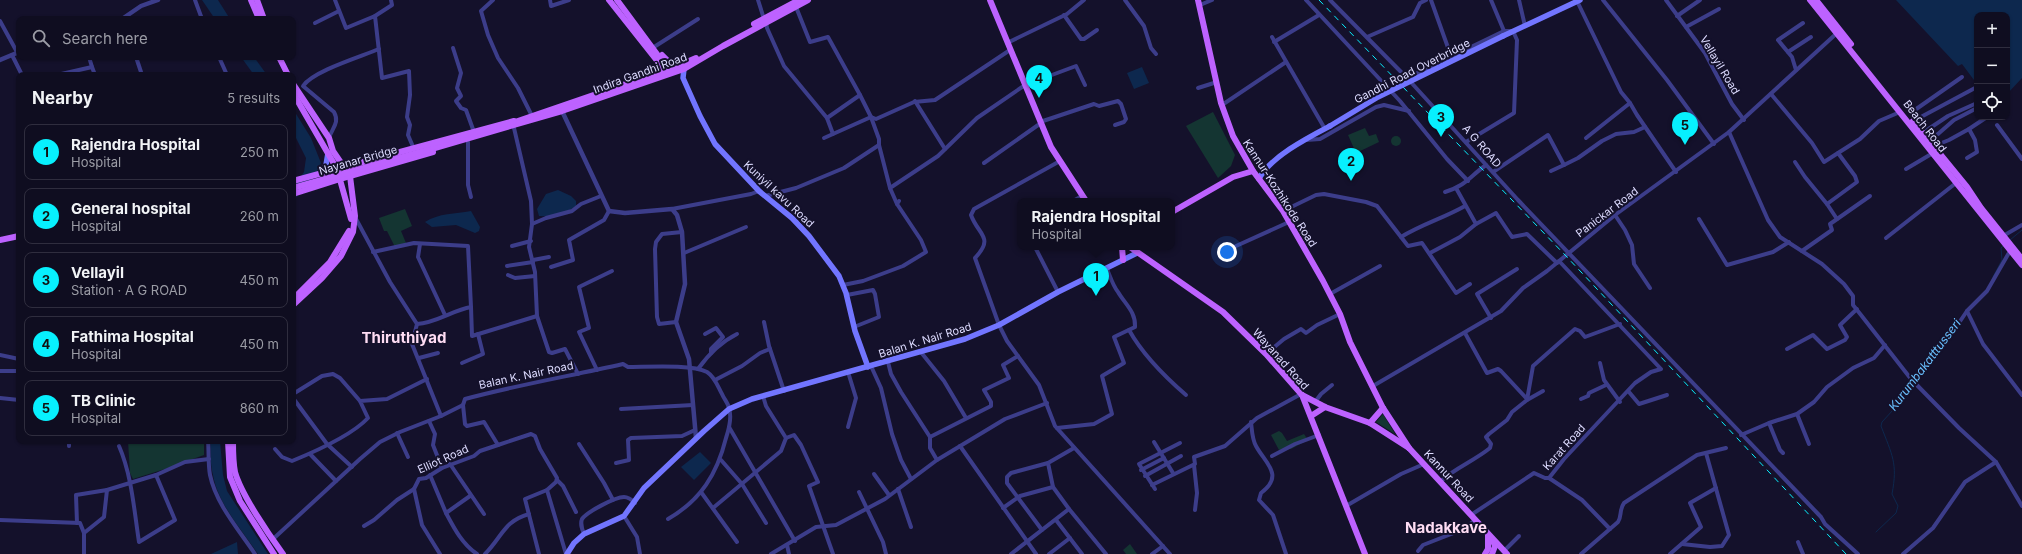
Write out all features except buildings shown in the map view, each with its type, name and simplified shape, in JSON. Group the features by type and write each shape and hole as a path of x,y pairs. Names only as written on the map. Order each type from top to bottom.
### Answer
{"main road":[{"path":"251,0 258,16"},
{"path":"257,0 263,16"},
{"path":"609,0 650,46 670,63 684,66"},
{"path":"617,0 667,72"},
{"name":"Indira Gandhi Road","path":"428,150 523,121 562,111 684,66 765,21 798,0"},
{"name":"Indira Gandhi Road","path":"765,21 808,0"},
{"path":"990,0 1050,147 1083,198"},
{"name":"Beach Road","path":"1810,0 1901,112 1935,151 1956,182 2003,238"},
{"path":"1816,0 2003,238 2022,265"},
{"name":"Gandhi Road Overbridge","path":"1265,169 1305,140 1378,97 1504,33 1514,31 1577,1"},
{"name":"Kannur-Kozhikode Road","path":"1199,2 1222,105 1232,136 1253,171 1290,222 1330,294 1340,314 1350,342 1383,408 1409,448"},
{"path":"644,77 653,72 656,67 650,46"},
{"path":"276,60 282,72"},
{"path":"280,60 286,72"},
{"name":"Kuniyil kavu Road","path":"684,66 684,78 705,127 715,144 764,196 792,218 809,236 839,276 846,295 854,327 870,366"},
{"name":"Indira Gandhi Road","path":"523,121 532,116 644,77 667,72"},
{"path":"296,88 329,138 333,151 344,167 344,178"},
{"path":"296,98 337,169 353,216"},
{"path":"296,180 320,172 414,149 474,132 523,121"},
{"path":"296,193 514,128 523,121"},
{"name":"Nayanar Bridge","path":"296,187 428,150"},
{"path":"320,172 326,165 328,153"},
{"path":"1175,210 1233,177 1265,169"},
{"path":"1259,179 1265,169"},
{"path":"296,302 321,276 346,237 350,229 353,216 352,184 363,172"},
{"path":"344,178 352,184"},
{"path":"0,240 16,237"},
{"path":"0,244 16,241"},
{"path":"2010,249 2022,259"},
{"path":"1122,250 1123,260"},
{"name":"Balan K. Nair Road","path":"624,516 648,484 696,438 730,409 743,402 965,339 999,325 1058,292 1140,252"},
{"name":"Wayanad Road","path":"1140,252 1223,312 1266,354 1302,394 1365,554"},
{"path":"296,297 321,276"},
{"path":"1302,394 1325,407 1370,423 1409,448"},
{"path":"1311,416 1325,407"},
{"path":"1370,423 1383,408"},
{"path":"228,444 230,477 240,501 274,554"},
{"path":"233,444 235,472 247,497 272,540 283,554"},
{"name":"Kannur Road","path":"1409,448 1441,481 1505,553"},
{"path":"567,554 574,543 584,534 624,516"},
{"path":"1485,554 1488,549 1489,535"},
{"path":"1489,535 1495,546 1492,554"}],"street":[{"path":"126,16 141,6 158,0"},
{"path":"195,0 201,16"},
{"path":"335,0 346,28 375,16 392,5 391,0"},
{"path":"493,0 481,11 488,35 498,58 518,88 532,116"},
{"path":"550,0 551,6 569,0"},
{"path":"758,0 767,28 784,66 827,118 834,134"},
{"path":"1007,43 1064,15 1084,0"},
{"path":"1125,0 1144,26 1151,48 1156,54"},
{"path":"1199,2 1212,0"},
{"path":"1306,0 1409,112 1447,159 1468,180"},
{"name":"A G ROAD","path":"1330,0 1407,78 1486,165 1821,517 1825,524 1858,554"},
{"path":"1367,37 1413,17 1420,3 1426,0"},
{"path":"1431,0 1451,56"},
{"path":"1407,78 1451,56 1504,33 1491,0"},
{"path":"1519,0 1525,26"},
{"path":"1603,0 1667,80 1714,144"},
{"name":"Vellayil Road","path":"1666,0 1705,53 1732,104 1744,120"},
{"path":"1677,16 1700,0"},
{"path":"1577,1 1621,92 1676,172"},
{"path":"796,7 810,42 828,37 872,117 879,139 879,145 890,188 921,240 926,252 903,266 863,281 842,284"},
{"path":"1686,27 1719,9"},
{"path":"315,23 339,11"},
{"path":"1064,15 1081,39 1084,39 1097,30"},
{"path":"1274,42 1319,15"},
{"path":"375,16 382,78 409,71 410,95 407,117 410,125 408,135 414,149"},
{"path":"650,46 698,19"},
{"path":"0,21 16,49"},
{"path":"1796,70 1792,56 1778,40 1803,23"},
{"path":"1466,142 1514,113 1517,40 1514,31"},
{"name":"Panickar Road","path":"1373,386 1501,311 1523,288 1558,262 1615,215 1676,172 1744,120 1837,33"},
{"path":"1272,37 1286,62 1328,127"},
{"path":"1788,52 1811,37"},
{"path":"453,48 461,73 457,88 461,96 456,101 461,108 466,110 474,132"},
{"path":"329,138 337,124 337,116 302,86 307,80 322,72 379,49"},
{"path":"824,138 872,117 876,119 916,101 935,100 1010,50"},
{"path":"0,65 2,59 16,53"},
{"path":"12,55 20,72"},
{"path":"90,60 94,72"},
{"path":"137,60 141,72"},
{"path":"220,60 226,72"},
{"path":"1222,105 1286,62"},
{"path":"890,188 938,156 977,118 1025,85 1076,66 1085,85"},
{"path":"70,72 92,67"},
{"path":"1962,77 1912,112 1919,118 1974,89"},
{"path":"1198,88 1217,82"},
{"path":"1771,94 1812,143 1824,162 1860,139 1879,121 1901,112"},
{"path":"827,118 860,95"},
{"path":"916,101 945,149"},
{"path":"984,163 1041,123 1094,104 1099,106 1118,102 1121,104 1126,119 1124,122 1115,126"},
{"path":"1586,138 1630,103"},
{"path":"1974,104 1948,116 1927,130 1932,137 1938,134 1954,120 1974,110"},
{"path":"1305,140 1320,139 1376,107 1384,105 1409,112"},
{"path":"562,111 601,196 609,210 625,213 672,209 751,194 759,191"},
{"path":"1906,169 1935,151 1939,144 1969,129 1982,120"},
{"path":"1997,124 2022,159"},
{"path":"1551,170 1578,158 1602,141 1616,134 1634,132 1645,127"},
{"path":"514,128 531,201 532,224 531,241 529,247 535,276 537,316 549,352 552,353 565,349 578,374"},
{"path":"1967,158 1977,152 1969,129"},
{"path":"1729,132 1768,220 1780,237 1822,264 1844,284 1853,296 1852,305 1914,381 1959,428 1996,462 2022,506"},
{"path":"1493,172 1548,135 1564,165"},
{"path":"468,142 468,186 471,197"},
{"path":"764,196 784,192 844,168 879,145"},
{"path":"1827,204 1857,182 1855,176 1838,153"},
{"path":"1060,161 974,209 971,215 973,221 984,235 984,249 976,258 999,325 1007,341 1039,385 1057,428 1170,554"},
{"path":"1795,162 1837,219"},
{"path":"1446,192 1456,188 1468,180 1486,165"},
{"path":"1886,238 1956,182"},
{"path":"1456,188 1476,224"},
{"path":"1283,211 1316,195 1324,194 1366,202 1377,206 1408,246 1422,243 1456,293 1470,284"},
{"path":"532,224 546,218 572,211 581,204 601,196"},
{"path":"1802,251 1832,230 1830,224 1870,196"},
{"path":"1401,237 1431,221 1449,215 1465,206"},
{"path":"672,209 677,214 682,232 684,253 685,284 676,322 691,368 694,430 696,438"},
{"path":"551,267 573,260 569,240 604,220 609,210"},
{"path":"1430,253 1460,237 1476,224 1496,213 1512,237 1527,234 1558,262 1620,324 1585,337 1580,331 1575,329 1542,355 1533,366 1527,400"},
{"path":"1615,215 1625,230 1632,245 1634,264 1650,288"},
{"path":"353,216 373,252 418,324 412,344 419,358 441,416"},
{"path":"1699,219 1727,264 1772,252 1789,242"},
{"path":"1236,246 1290,222"},
{"path":"2003,238 2022,225"},
{"path":"684,253 746,227"},
{"path":"676,322 659,324 657,317 655,250 656,242 662,234 682,232"},
{"path":"512,246 531,241"},
{"path":"373,252 420,244 468,246 472,336 537,316"},
{"path":"420,244 418,257 445,315"},
{"path":"1914,381 1946,342 1966,311 1987,291 2010,249"},
{"path":"1037,250 1058,292"},
{"path":"507,266 549,257"},
{"path":"1330,294 1380,266"},
{"path":"1057,428 1094,424 1112,414 1102,376 1124,363 1114,337 1135,327 1129,307 1117,292 1106,269"},
{"path":"1491,318 1477,294 1517,269"},
{"path":"597,370 579,332 589,328 579,287 612,271"},
{"path":"508,275 515,278 535,276"},
{"path":"846,295 872,290 875,294 879,317 854,327"},
{"path":"418,324 425,324 457,310 471,307"},
{"path":"1787,349 1813,335 1827,349 1845,340 1847,338 1840,325 1857,310"},
{"path":"1966,311 1986,350 2022,395"},
{"path":"1266,354 1284,339 1301,329 1306,333 1317,325 1340,314"},
{"path":"764,322 770,349 784,391"},
{"name":"Karat Road","path":"1473,517 1534,473 1545,478 1549,478 1564,459 1620,402 1635,383 1651,372 1660,368 1620,324"},
{"path":"705,334 716,328 723,337 711,349 711,353"},
{"path":"1129,330 1146,355 1170,382 1186,395"},
{"path":"1465,333 1487,372 1498,369 1501,371 1527,400"},
{"path":"462,363 483,354 478,334"},
{"path":"698,369 711,353 726,340 737,334"},
{"path":"1741,434 1796,414 1814,402 1827,387 1853,368 1874,358 1885,345"},
{"path":"715,380 742,366 760,353 770,349"},
{"path":"920,351 944,381 966,418"},
{"path":"419,358 438,353"},
{"path":"0,355 16,358"},
{"path":"930,437 991,406 984,390 1009,378 1003,365 1018,356"},
{"path":"888,362 891,374 901,392 930,437 930,448 938,460"},
{"path":"1600,363 1606,385 1620,402"},
{"name":"Balan K. Nair Road","path":"272,540 380,442 397,433 441,416 463,405 465,399 507,388 623,364 628,367 691,368 708,373 715,380 730,409"},
{"path":"870,366 881,388 892,434 901,460 911,479"},
{"path":"0,371 16,371"},
{"path":"848,372 856,398 848,427"},
{"path":"275,449 282,457 292,461 310,454 361,426 368,418 360,401 340,378 334,374 322,376 296,392"},
{"path":"360,401 387,398 427,379"},
{"path":"1581,399 1588,396 1589,393 1606,385"},
{"path":"1315,402 1321,394 1332,386"},
{"path":"1441,481 1449,474 1476,460 1490,448 1491,444 1486,437 1507,420 1512,412 1527,400 1543,391"},
{"path":"1628,392 1639,404 1667,394"},
{"path":"1196,510 1197,494 1194,457 1225,446 1251,422 1302,394"},
{"path":"763,396 766,406 786,438"},
{"path":"0,398 16,400"},
{"path":"296,402 327,444 352,467"},
{"path":"771,554 795,541 816,527 836,524 889,495 938,460 1005,419 1047,403"},
{"path":"463,405 465,424 467,426 484,422 498,445"},
{"path":"621,409 693,405"},
{"path":"668,519 680,512 701,492 721,460 729,427 730,409"},
{"path":"1796,414 1809,444"},
{"path":"429,421 435,434 433,445 442,468"},
{"path":"1251,422 1256,446 1270,464 1272,478 1269,487 1261,493 1259,500 1273,515 1286,554"},
{"path":"1770,423 1780,450 1783,453"},
{"path":"729,427 795,541"},
{"path":"616,462 629,460 628,440 631,438 682,436 694,430"},
{"path":"397,433 408,458"},
{"name":"Elliot Road","path":"364,526 374,520 397,500 414,489 419,478 430,475 450,464 474,456 480,451 533,434 557,480"},
{"path":"713,508 781,450 786,438 794,435 801,445 818,482 808,486 824,526 833,554"},
{"path":"1272,456 1295,444 1319,435"},
{"path":"1154,442 1173,474"},
{"path":"208,444 210,475 214,487 235,525 255,554"},
{"path":"579,444 613,500"},
{"path":"1155,489 1145,476 1139,464 1180,444"},
{"path":"119,446 126,462 139,542 175,520 156,475"},
{"path":"960,446 1036,554"},
{"path":"1042,530 1007,483 1007,477 1011,473 1048,462 1074,448"},
{"path":"1582,554 1621,518 1620,508 1624,504 1697,455 1726,448"},
{"path":"1682,544 1710,547 1722,546 1729,535 1706,453"},
{"path":"310,454 336,481"},
{"path":"1145,476 1181,456"},
{"path":"1142,470 1164,458"},
{"path":"84,554 84,533 80,523 78,523 76,496 107,490 156,475 185,462 209,460"},
{"path":"721,460 742,484 766,523"},
{"path":"1048,462 1053,487 1106,554"},
{"path":"1903,554 1933,528 1965,482 1996,462"},
{"path":"450,464 470,496 484,514"},
{"path":"1346,506 1401,474 1424,464"},
{"path":"1152,484 1194,465"},
{"path":"874,474 889,495"},
{"path":"430,475 446,513 458,535 470,549 477,554"},
{"path":"1549,478 1582,500 1610,529"},
{"path":"539,554 525,499 547,490 557,480 563,486 576,512"},
{"path":"1003,508 1017,498 1034,491 1053,487"},
{"path":"1670,554 1701,527 1690,503 1716,488"},
{"path":"414,489 422,525 440,554"},
{"path":"898,489 912,527"},
{"path":"84,533 104,517 107,490"},
{"path":"547,490 567,554"},
{"path":"701,492 737,542"},
{"path":"860,492 866,508 883,542 886,554"},
{"path":"446,513 470,496"},
{"path":"584,534 581,524 582,519 590,513 613,500 624,497 635,502"},
{"path":"1011,554 1070,509"},
{"path":"485,554 497,542 504,528 515,518 528,514"},
{"path":"624,516 637,537 640,554"},
{"path":"1418,551 1424,545 1464,529 1473,517"},
{"path":"0,520 78,523"},
{"path":"1056,520 1082,554"},
{"path":"230,528 235,525"},
{"path":"1505,553 1518,536"},
{"path":"1049,554 1070,538"},
{"path":"1798,542 1803,554"},
{"path":"787,545 790,554"},
{"path":"1152,554 1163,546"}],"green space":[{"path":"1213,112 1235,155 1231,166 1218,178 1186,126"},
{"path":"1365,128 1369,136 1376,134 1379,142 1356,153 1348,135"},
{"path":"1394,136 1398,136 1401,141 1398,146 1394,146 1391,143 1391,139"},
{"path":"405,209 412,226 401,231 406,243 395,247 387,231 384,231 379,218"},
{"path":"1383,414 1395,434 1376,422"},
{"path":"1279,431 1287,441 1304,434 1308,440 1291,449 1286,448 1279,450 1271,435"},
{"path":"128,444 204,444 204,455 133,479 130,473"},
{"path":"1130,544 1137,554 1126,554 1123,550"}],"water":[{"path":"202,0 218,0 228,16 213,16"},
{"path":"1896,0 2022,0 2022,78 2010,91 2010,12 1974,12 1974,80 1962,64 1958,66"},
{"path":"243,60 256,60 265,72 252,72"},
{"path":"1142,67 1149,83 1134,89 1127,73"},
{"path":"296,114 311,138 321,163 315,176 296,198 296,183 304,172 306,158 296,138"},
{"path":"558,190 571,196 576,201 576,206 559,214 539,216 537,209 546,194"},
{"path":"471,211 480,227 479,231 475,233 456,225 432,227 425,222 441,215"},
{"path":"210,444 220,444 223,475 227,491 268,554 258,554 231,516 216,486 211,462"},
{"path":"700,452 711,463 694,480 681,467"},
{"path":"237,542 238,554 211,554"}],"waterway":[{"name":"Kurumbakatttusseri","path":"2010,240 2022,230"},
{"name":"Kurumbakatttusseri","path":"1993,277 2002,260 2001,248 2003,246"},
{"name":"Kurumbakatttusseri","path":"1939,348 1958,321"},
{"name":"Kurumbakatttusseri","path":"1916,375 1927,362"},
{"name":"Kurumbakatttusseri","path":"1876,532 1896,513 1898,506 1892,494 1894,483 1893,459 1881,426 1882,422 1893,410 1898,398 1912,381"}],"railway":[{"path":"1319,0 1566,256 1846,554"}],"place":[{"name":"Fathima Hospital","path":"1039,98"},
{"name":"Vellayil","path":"1441,137"},
{"name":"TB Clinic","path":"1685,145"},
{"name":"General hospital","path":"1351,181"},
{"name":"Rajendra Hospital","path":"1096,296"}],"district":[{"name":"Thiruthiyad","path":"404,338"},
{"name":"Nadakkave","path":"1446,528"}]}
